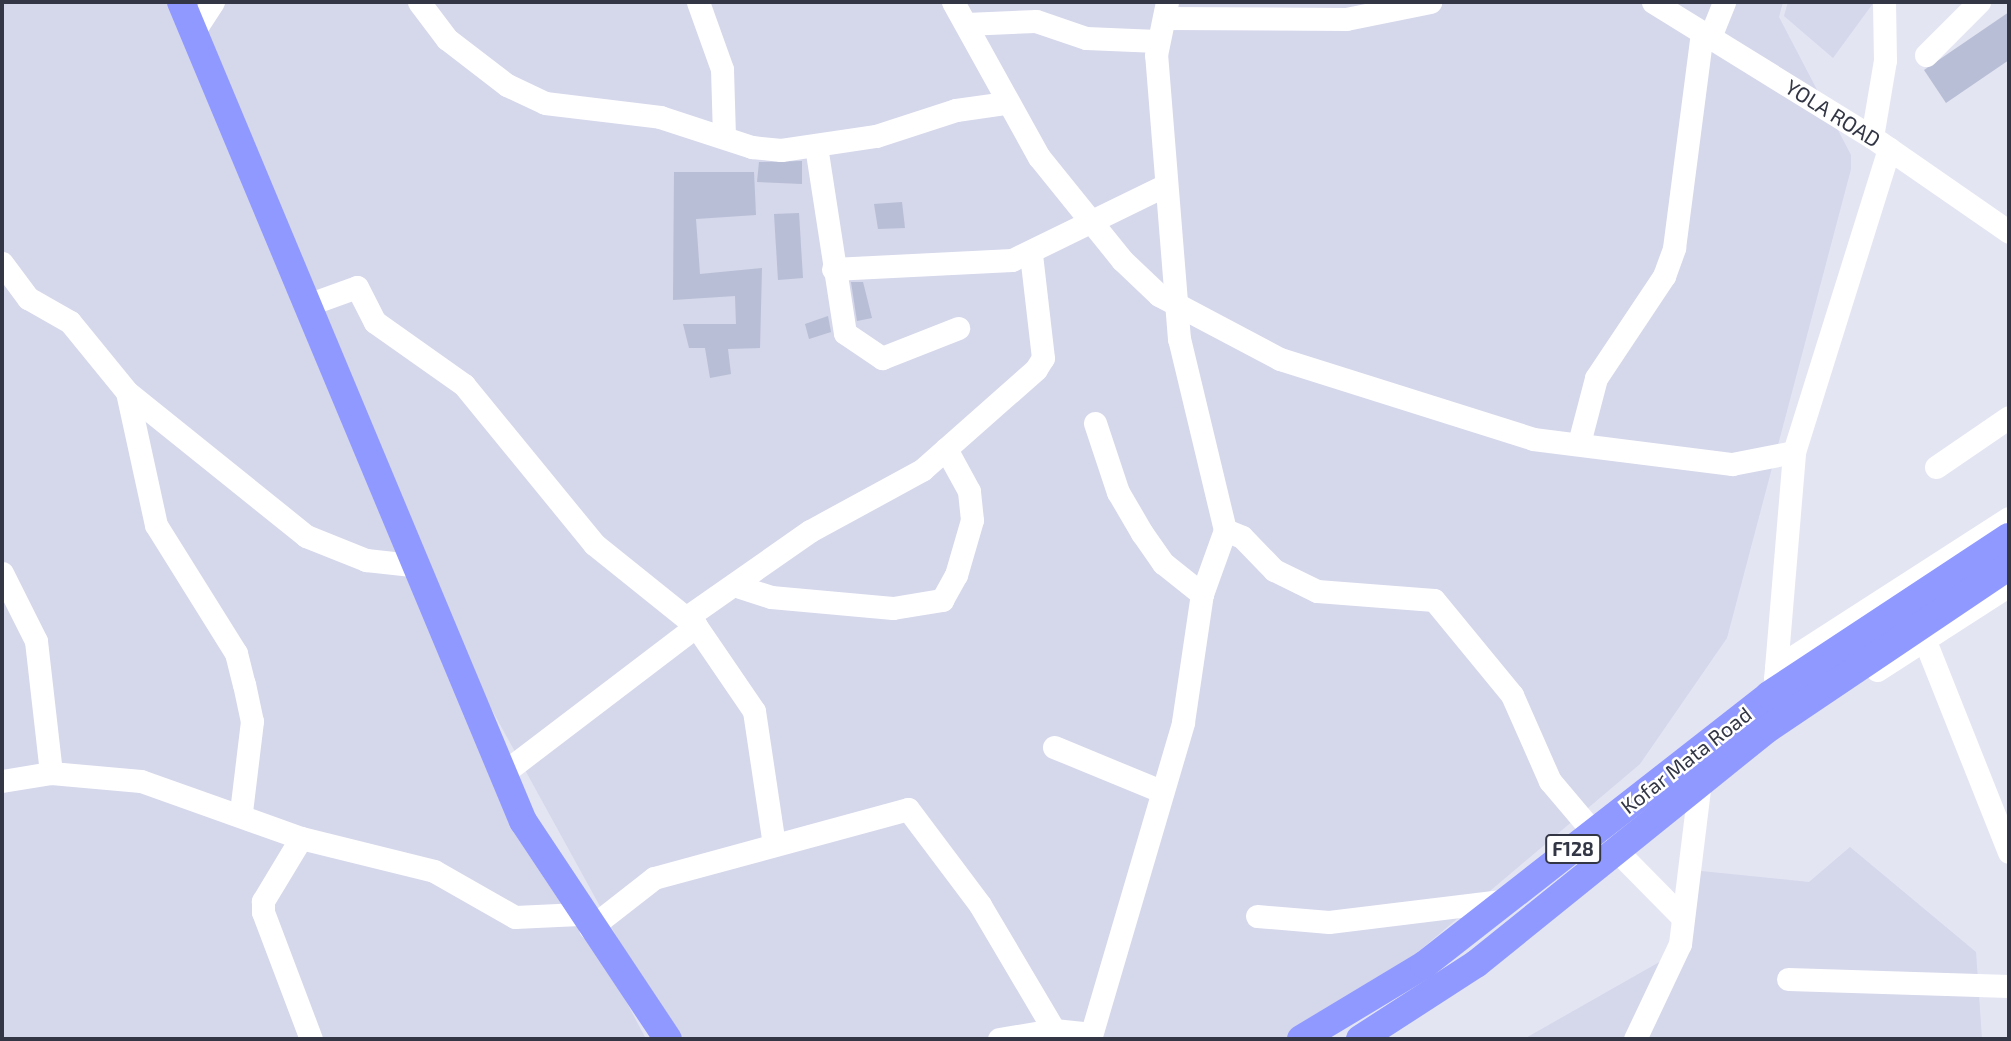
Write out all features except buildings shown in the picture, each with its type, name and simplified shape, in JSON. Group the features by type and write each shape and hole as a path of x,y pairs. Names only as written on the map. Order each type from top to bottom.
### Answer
{"main road":[{"path":"181,2 412,565 502,774 584,921 668,1039"},
{"name":"Kofar Mata Road","path":"1301,1039 1424,965 1507,900 1700,781 1813,698 1845,659 2009,537"},
{"name":"Kofar Mata Road","path":"1360,1039 1476,964 1775,680 1845,659 2009,566"}],"street":[{"path":"194,31 213,2"},
{"path":"419,2 447,39 507,85 545,103 660,117 780,150 816,146 1005,103"},
{"path":"698,2 722,69 724,136"},
{"path":"953,2 1005,103 1090,223 1159,295 1175,300 1280,359 1533,439 1732,464 1794,452"},
{"path":"999,1039 1054,1030 1090,1037 1183,722 1202,594 1225,530 1178,339 1157,41 1165,10 1346,19 1430,2"},
{"name":"YOLA ROAD","path":"1653,2 1880,142 2009,232"},
{"path":"1579,443 1596,378 1664,276 1675,248 1706,35 1724,2"},
{"path":"1775,680 1794,452 1880,142 1885,60 1884,2"},
{"path":"1926,55 1979,2"},
{"path":"966,24 1036,21 1086,38 1157,41"},
{"path":"816,146 845,333 869,354 882,358 958,328"},
{"path":"833,269 1031,255 1166,185"},
{"path":"502,774 692,622 734,585 810,531 922,470 1041,364 1031,255"},
{"path":"3,267 28,298 70,322 127,392 306,536 366,559 412,565"},
{"path":"307,305 357,287 375,322 464,385 594,544 692,622 754,712 774,845"},
{"path":"127,392 156,525 236,653 252,722 240,812"},
{"path":"1936,467 2009,416"},
{"path":"1095,423 1118,492 1142,533 1163,563 1202,594"},
{"path":"734,585 771,597 893,608 942,600 957,575 972,520 969,491 946,449"},
{"path":"1775,680 2009,518"},
{"path":"1225,530 1242,537 1274,570 1317,591 1434,600 1512,695 1550,781 1604,841 1683,918"},
{"path":"2,573 36,640 51,773"},
{"path":"1813,698 1856,683 2009,585"},
{"path":"1925,641 2009,852"},
{"path":"1054,747 1161,791"},
{"path":"2,781 51,773 141,781 240,812 301,838 435,871 515,917 584,921 654,878 871,816 915,812 1020,966 1054,1030"},
{"path":"1634,1039 1680,943 1700,781"},
{"path":"301,838 263,901 263,912 312,1039"},
{"path":"1257,916 1329,922 1507,900"},
{"path":"1788,979 2009,986"}],"shaded area":[{"path":"2,2 168,2 488,740 646,1039 2,1039"},
{"path":"189,2 1783,2 1779,17 1851,155 1851,169 1727,638 1640,764 1386,979 1295,1039 673,1039 486,699"},
{"path":"1788,2 1874,2 1833,58 1784,16"},
{"path":"1850,847 1976,952 1982,1039 1524,1039 1684,948 1691,870 1809,882"}]}
